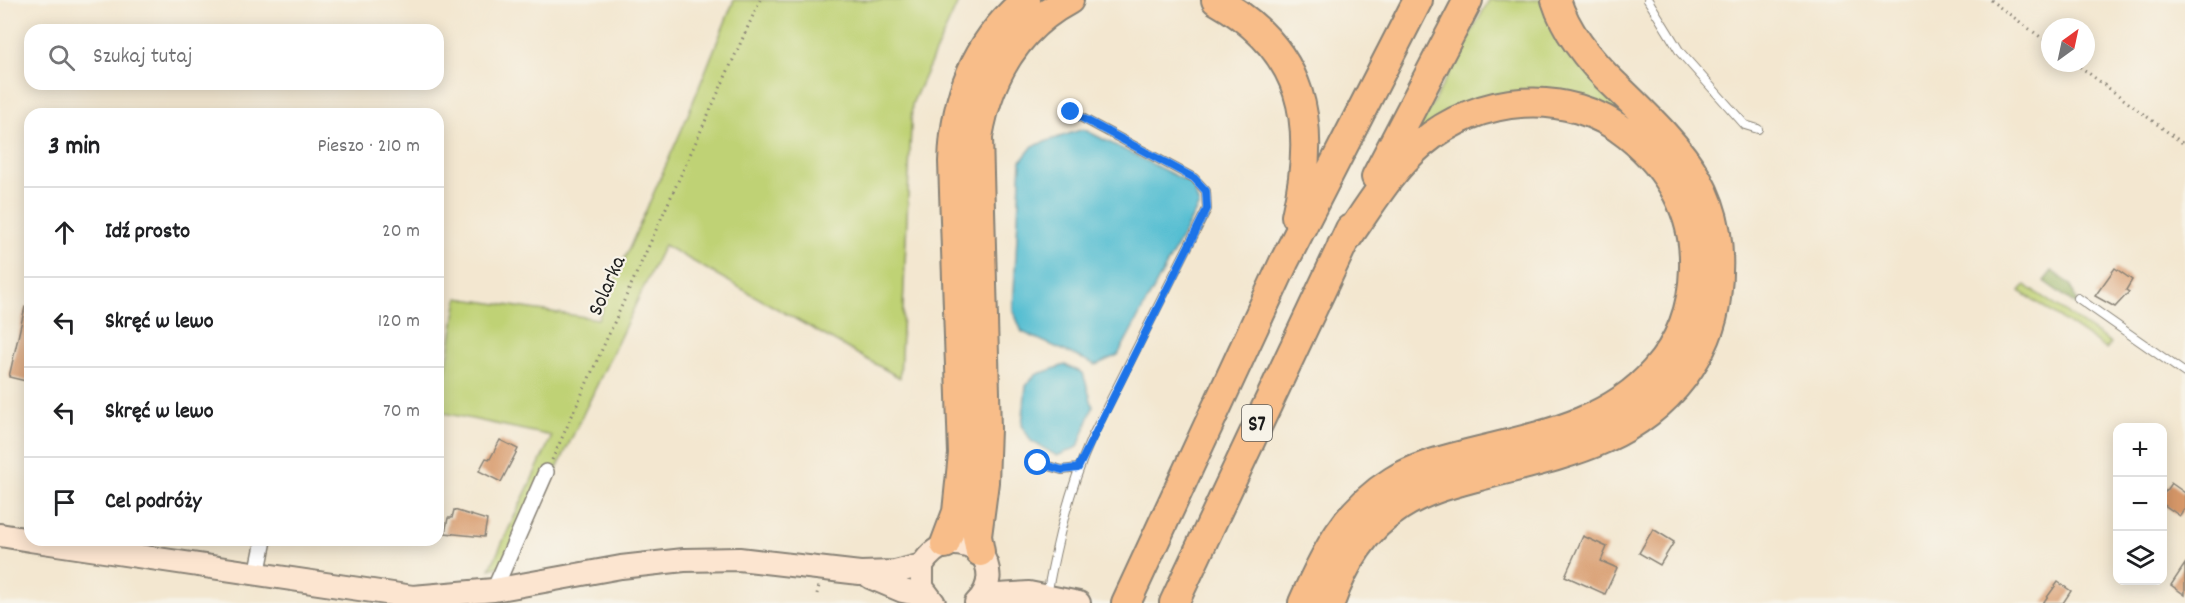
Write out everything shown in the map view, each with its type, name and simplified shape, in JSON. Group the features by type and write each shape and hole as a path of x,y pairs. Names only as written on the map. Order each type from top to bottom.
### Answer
{"highway":[{"path":"945,544 957,512 963,454 954,162 957,121 964,86 979,55 1001,24 1026,0"},
{"path":"984,561 977,536 984,482 986,429 977,155 979,128 989,90 1007,55 1031,26 1069,0"},
{"path":"1215,0 1240,15 1267,39 1288,70 1303,108 1307,149 1305,172 1284,262"},
{"name":"S7","path":"1127,600 1284,262 1418,0"},
{"name":"S7","path":"1174,603 1342,245 1468,0"},
{"path":"1330,603 1342,572 1358,545 1394,510 1422,494 1445,485 1582,449 1621,432 1643,417 1675,387 1690,368 1710,325 1716,301 1719,252 1711,208 1702,188 1692,168 1664,131 1604,75 1583,51 1556,0"},
{"path":"1303,603 1326,552 1340,528 1357,509 1396,479 1441,460 1576,425 1624,400 1664,361 1678,339 1693,289 1694,258 1691,230 1672,183 1660,166 1622,130 1597,116 1552,103 1520,102 1496,105 1468,114 1440,129 1406,159 1342,245"}],"street":[{"path":"494,590 546,472"},
{"path":"0,535 24,539"},
{"path":"930,599 920,577 922,566 932,553 945,544 959,543 1038,595"},
{"path":"69,546 412,597 494,590 621,567 684,560 739,559 860,573 895,572 922,566"},
{"path":"258,575 263,546"},
{"path":"980,600 989,584 984,561"},
{"path":"860,573 903,591 930,599"},
{"path":"980,600 1038,595 1079,603"}],"lane":[{"path":"1648,0 1661,24 1694,68 1745,125 1758,129"},
{"path":"1038,595 1078,468 1207,209 1206,191 1194,178 1071,112"},
{"path":"2078,298 2185,373"},
{"path":"1038,463 1062,470 1078,468"}],"path":[{"name":"Solarka","path":"546,472 760,0"},
{"path":"1990,0 2041,37"},
{"path":"2087,72 2185,144"}],"green space":[{"path":"734,0 959,0 912,104 900,378 664,245 512,563 490,569 552,436 444,413 444,382 458,298 598,319 685,122"},
{"path":"1489,0 1544,0 1658,140 1595,103 1418,130"},
{"path":"2052,271 2071,285 2078,306 2044,281"},
{"path":"2025,285 2111,343 2106,349 2020,291"}],"water":[{"path":"1083,129 1192,184 1199,205 1118,355 1096,365 1022,332 1013,310 1021,161 1033,146"},
{"path":"1065,365 1083,373 1093,407 1078,447 1057,456 1031,441 1022,425 1026,386 1035,375"}],"building":[{"path":"2115,268 2132,280 2126,290 2129,292 2115,307 2095,296"},
{"path":"24,311 24,381 9,377"},
{"path":"500,440 518,449 501,482 479,471 486,458 490,459"},
{"path":"2171,483 2185,493 2185,508 2180,516 2167,507 2167,489"},
{"path":"454,510 487,520 484,537 445,533 448,518 452,518"},
{"path":"1653,529 1674,542 1660,565 1639,553"},
{"path":"1583,536 1607,547 1601,561 1617,568 1605,594 1565,576"},
{"path":"2185,564 2185,595 2171,585"},
{"path":"2058,582 2071,591 2063,603 2043,603"}],"route":[{"path":"1038,463 1062,470 1078,468 1090,439 1207,209 1206,191 1194,178 1071,112"}]}
